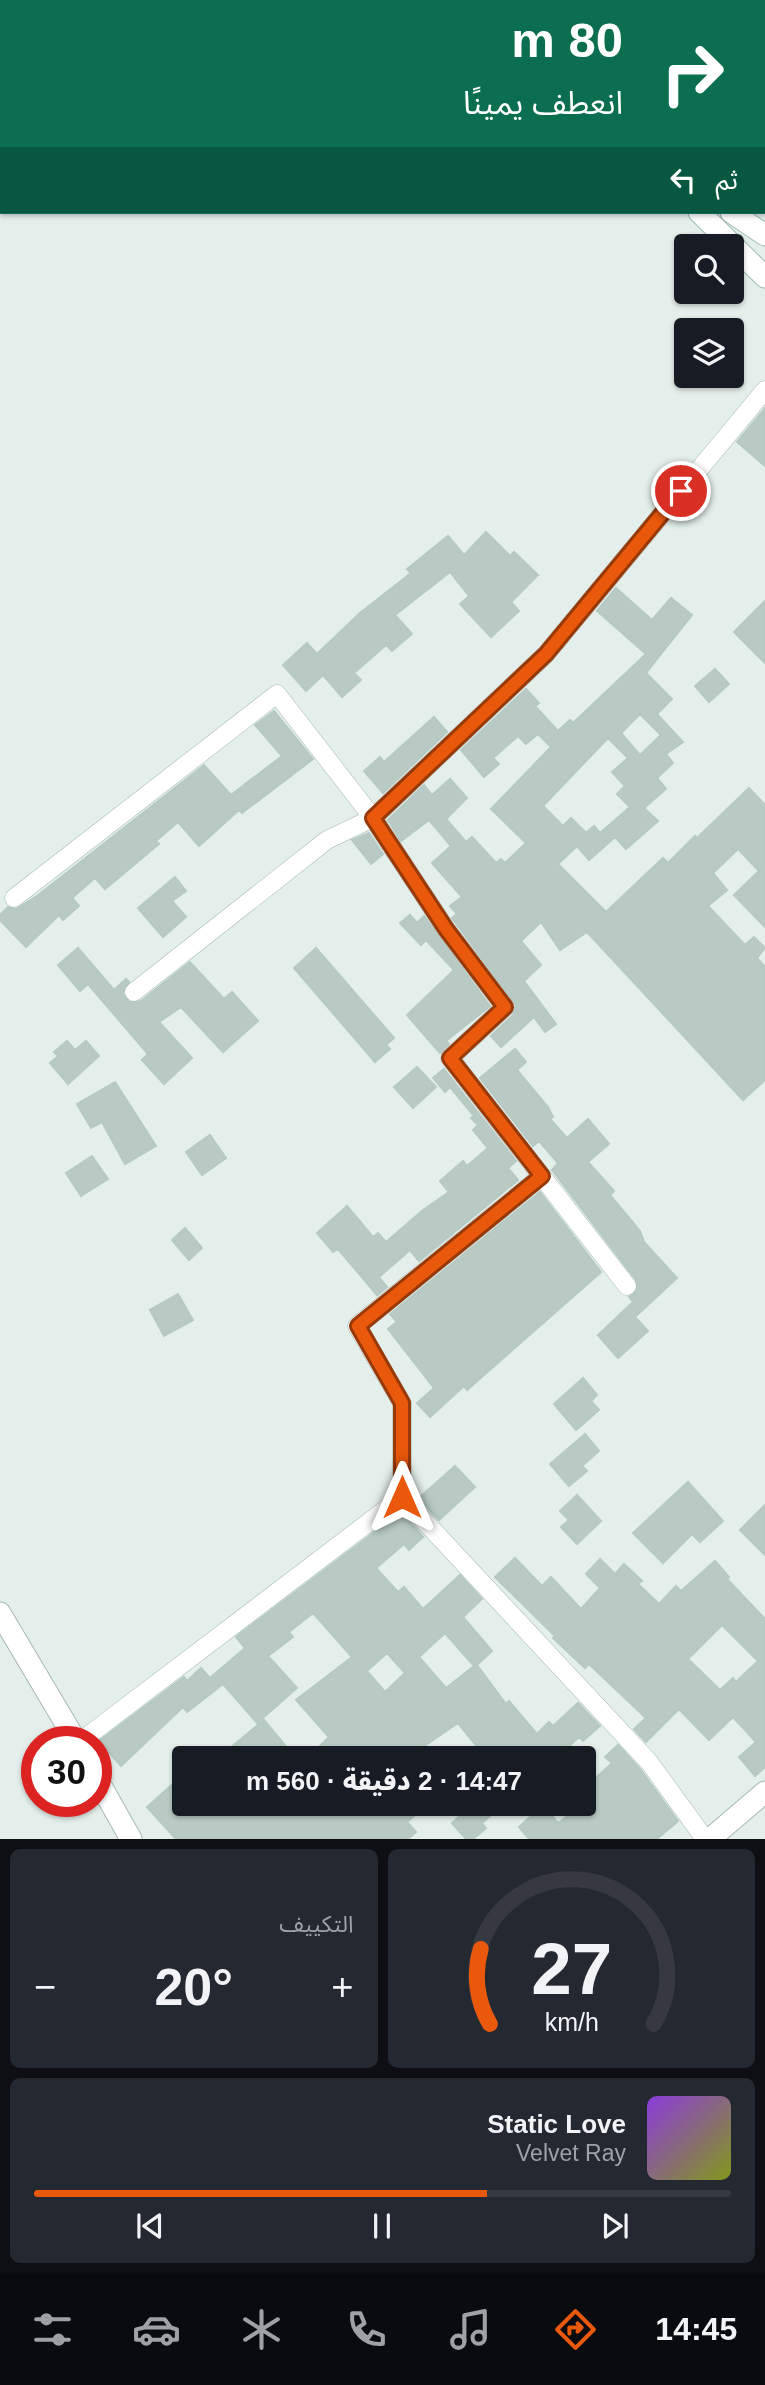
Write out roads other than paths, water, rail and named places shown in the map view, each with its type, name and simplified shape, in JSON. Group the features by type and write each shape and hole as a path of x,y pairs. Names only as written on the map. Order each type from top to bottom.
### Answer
{"street":[{"path":"701,214 765,276"},
{"path":"733,214 765,235"},
{"path":"765,250 760,262 765,276"},
{"path":"134,992 327,840 373,818 546,654 765,390"},
{"path":"14,898 277,694 373,818 446,929 505,1007 450,1058 627,1286"},
{"path":"542,1176 358,1326 402,1403 402,1497 649,1762 705,1839"},
{"path":"101,1726 402,1497"},
{"path":"0,1613 67,1726"},
{"path":"710,1839 765,1793"},
{"path":"112,1805 131,1839"}]}
